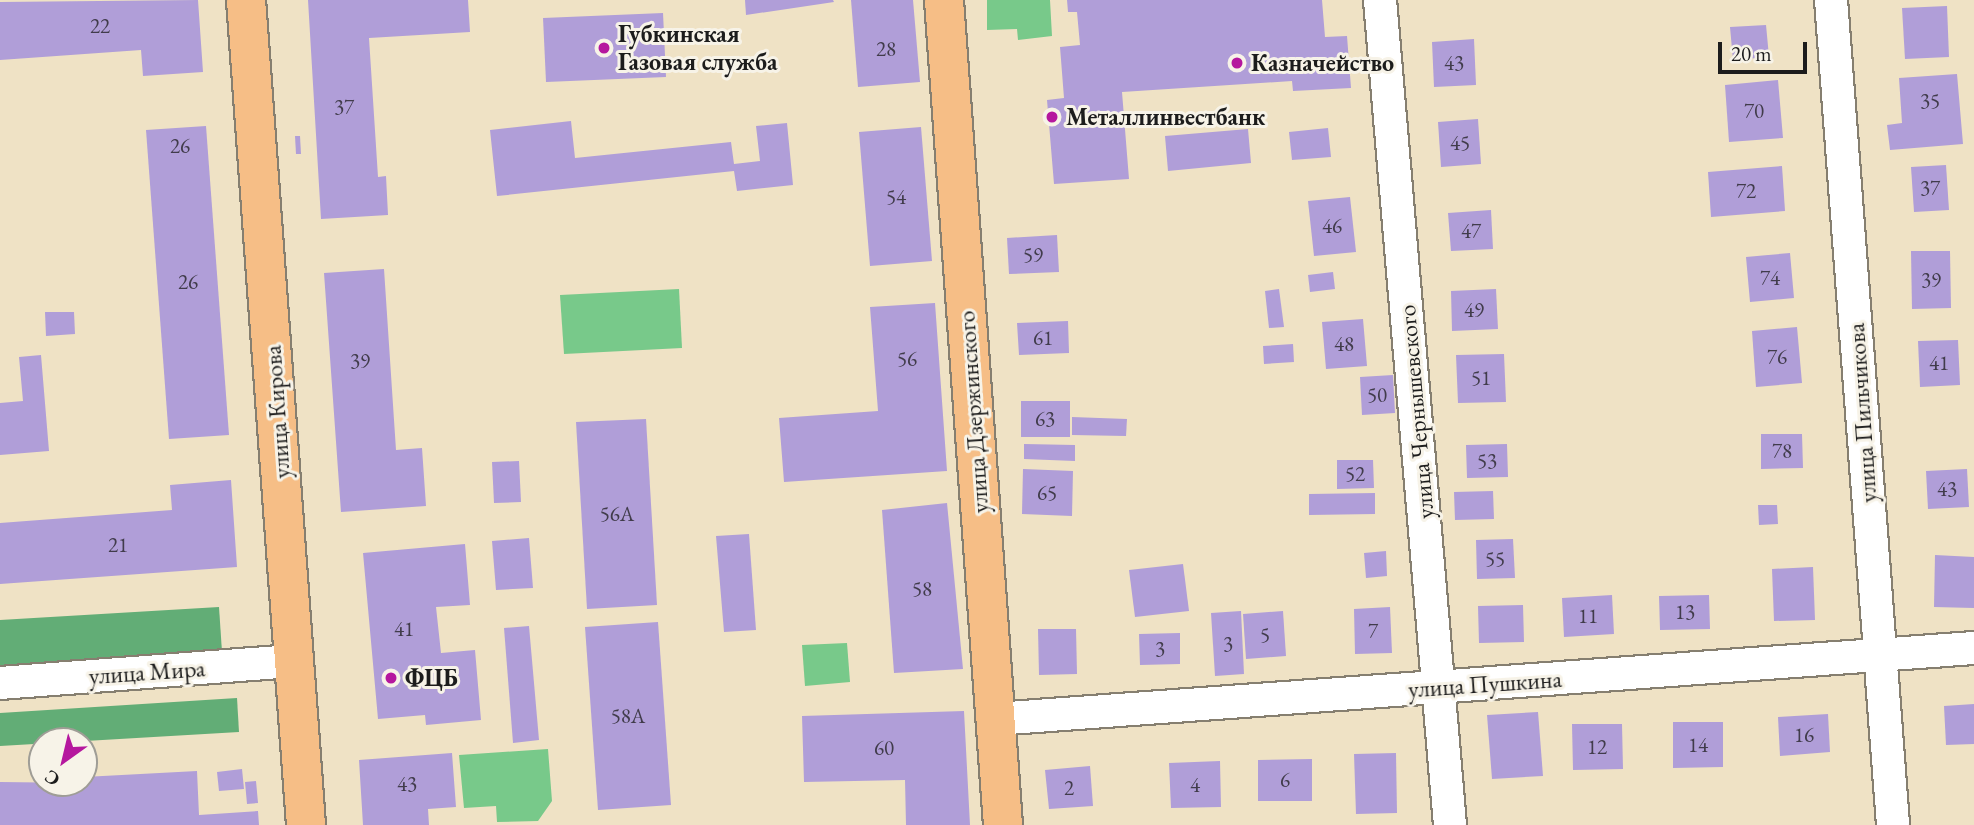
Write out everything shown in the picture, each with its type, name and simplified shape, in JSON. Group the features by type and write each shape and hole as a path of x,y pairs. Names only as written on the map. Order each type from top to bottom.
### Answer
{"main road":[{"name":"улица Кирова","path":"246,0 306,825"},
{"name":"улица Дзержинского","path":"944,0 1003,825"}],"street":[{"name":"улица Чернышевского","path":"1380,0 1441,687 1450,825"},
{"name":"улица Пильчикова","path":"1831,0 1893,825"},
{"name":"улица Пушкина","path":"995,719 1974,648"},
{"name":"улица Мира","path":"0,683 294,661"}],"green space":[{"path":"987,0 1050,0 1052,36 1018,40 1017,29 987,30"},
{"path":"679,289 682,348 564,354 560,295"},
{"path":"219,607 222,652 0,666 0,620"},
{"path":"847,643 850,682 805,686 802,645"},
{"path":"237,698 239,732 98,740 98,727 28,727 28,744 0,746 0,713"},
{"path":"548,749 552,801 538,821 497,822 496,806 464,808 459,755"}],"building":[{"path":"198,0 203,72 143,76 141,50 0,60 0,2"},
{"path":"308,0 468,0 470,32 369,38 378,177 386,176 388,215 321,219"},
{"path":"745,0 833,0 834,2 746,15"},
{"path":"851,0 913,0 920,82 858,87"},
{"name":"Казначейство","path":"1067,0 1322,0 1325,37 1347,36 1351,88 1293,91 1292,81 1122,92 1129,179 1054,184 1047,100 1064,98 1060,47 1080,45 1077,12 1068,12"},
{"path":"1947,6 1949,57 1905,59 1902,8"},
{"name":"Губкинская Газовая служба","path":"663,13 666,77 546,82 543,18"},
{"path":"1766,25 1769,57 1733,60 1730,27"},
{"path":"1474,39 1476,85 1434,87 1432,42"},
{"path":"1957,74 1963,144 1890,150 1887,125 1902,123 1899,78"},
{"path":"1778,80 1783,138 1729,142 1725,85"},
{"path":"1478,119 1481,164 1441,167 1438,122"},
{"path":"571,121 575,158 731,142 734,164 760,161 756,126 787,123 793,185 737,191 734,171 497,196 490,130"},
{"path":"206,126 229,435 169,439 146,130"},
{"path":"921,127 932,261 870,266 859,132"},
{"path":"1328,128 1331,157 1292,160 1289,132"},
{"path":"1248,129 1251,163 1168,171 1165,136"},
{"path":"295,136 300,136 301,154 296,154"},
{"path":"1946,165 1949,210 1914,212 1911,167"},
{"path":"1782,166 1785,211 1711,217 1708,172"},
{"path":"1350,197 1356,252 1314,256 1308,201"},
{"path":"1491,210 1493,249 1451,251 1448,213"},
{"path":"1057,235 1059,272 1009,274 1007,238"},
{"path":"1911,251 1950,251 1951,308 1912,309"},
{"path":"1790,253 1794,298 1750,302 1746,257"},
{"path":"384,269 396,450 422,448 426,506 341,512 324,273"},
{"path":"1333,272 1335,289 1310,292 1308,275"},
{"path":"1279,289 1284,327 1269,328 1265,291"},
{"path":"1496,289 1498,329 1452,331 1451,291"},
{"path":"935,303 947,471 784,482 779,418 878,411 870,307"},
{"path":"45,312 74,312 75,334 46,336"},
{"path":"1363,319 1367,366 1326,369 1322,322"},
{"path":"1068,321 1069,353 1019,355 1017,323"},
{"path":"1797,327 1802,383 1756,387 1752,331"},
{"path":"1958,340 1960,385 1920,387 1918,341"},
{"path":"1293,344 1294,362 1264,364 1263,346"},
{"path":"1504,354 1506,402 1458,403 1456,355"},
{"path":"41,355 49,451 0,455 0,403 23,401 19,357"},
{"path":"1393,375 1395,413 1362,415 1360,377"},
{"path":"1021,401 1070,401 1070,437 1021,437"},
{"path":"1072,417 1127,419 1126,436 1072,435"},
{"path":"646,419 657,605 587,609 576,422"},
{"path":"1761,434 1802,434 1803,468 1761,469"},
{"path":"1024,444 1075,445 1075,461 1024,459"},
{"path":"1507,444 1508,477 1467,478 1466,445"},
{"path":"1337,460 1373,460 1374,488 1337,489"},
{"path":"519,461 521,502 494,503 492,462"},
{"path":"1023,469 1073,471 1072,516 1022,514"},
{"path":"1967,469 1969,507 1928,509 1926,471"},
{"path":"231,480 237,567 0,584 0,523 172,510 170,485"},
{"path":"1493,491 1494,519 1455,520 1454,492"},
{"path":"1375,493 1375,514 1309,515 1309,494"},
{"path":"947,503 963,669 894,673 882,510"},
{"path":"1758,505 1777,505 1778,524 1759,525"},
{"path":"749,534 756,630 724,632 716,536"},
{"path":"529,538 533,588 496,590 492,541"},
{"path":"1513,539 1515,578 1477,579 1476,540"},
{"path":"465,544 470,605 436,607 441,653 475,650 481,720 426,725 425,715 378,719 363,553"},
{"path":"1386,551 1387,576 1366,578 1364,553"},
{"path":"1935,555 1974,557 1974,608 1934,607"},
{"path":"1183,564 1189,611 1135,617 1129,570"},
{"path":"1813,567 1815,620 1774,621 1772,569"},
{"path":"1612,595 1614,634 1564,637 1562,598"},
{"path":"1709,595 1710,629 1660,630 1659,596"},
{"path":"1523,605 1524,642 1479,643 1478,606"},
{"path":"1390,607 1392,653 1355,654 1354,609"},
{"path":"1241,611 1244,674 1215,676 1211,613"},
{"path":"1283,611 1286,656 1246,659 1243,614"},
{"path":"658,622 671,805 598,810 585,627"},
{"path":"529,626 539,740 513,743 504,628"},
{"path":"1038,629 1076,629 1077,674 1039,675"},
{"path":"1180,633 1180,664 1140,665 1139,634"},
{"path":"1974,704 1974,744 1946,745 1944,706"},
{"path":"964,711 970,825 906,825 905,780 804,782 802,716"},
{"path":"1538,712 1543,776 1492,779 1487,715"},
{"path":"1828,714 1830,752 1780,756 1778,717"},
{"path":"1673,722 1723,722 1723,767 1673,768"},
{"path":"1572,724 1622,724 1623,769 1573,770"},
{"path":"452,753 456,807 428,809 429,825 363,825 359,760"},
{"path":"1396,753 1397,813 1356,814 1354,754"},
{"path":"1312,759 1312,801 1258,801 1258,760"},
{"path":"1220,761 1221,807 1171,808 1169,763"},
{"path":"1090,766 1093,806 1049,809 1045,770"},
{"path":"242,769 244,789 219,791 217,772"},
{"path":"197,771 199,815 258,811 259,825 0,825 0,782 28,782 28,797 98,797 98,776"},
{"path":"256,781 258,803 247,804 245,782"}],"place":[{"name":"Губкинская Газовая служба","path":"604,48"},
{"name":"Казначейство","path":"1237,63"},
{"name":"Металлинвестбанк","path":"1052,117"},
{"name":"ФЦБ","path":"391,678"}]}
